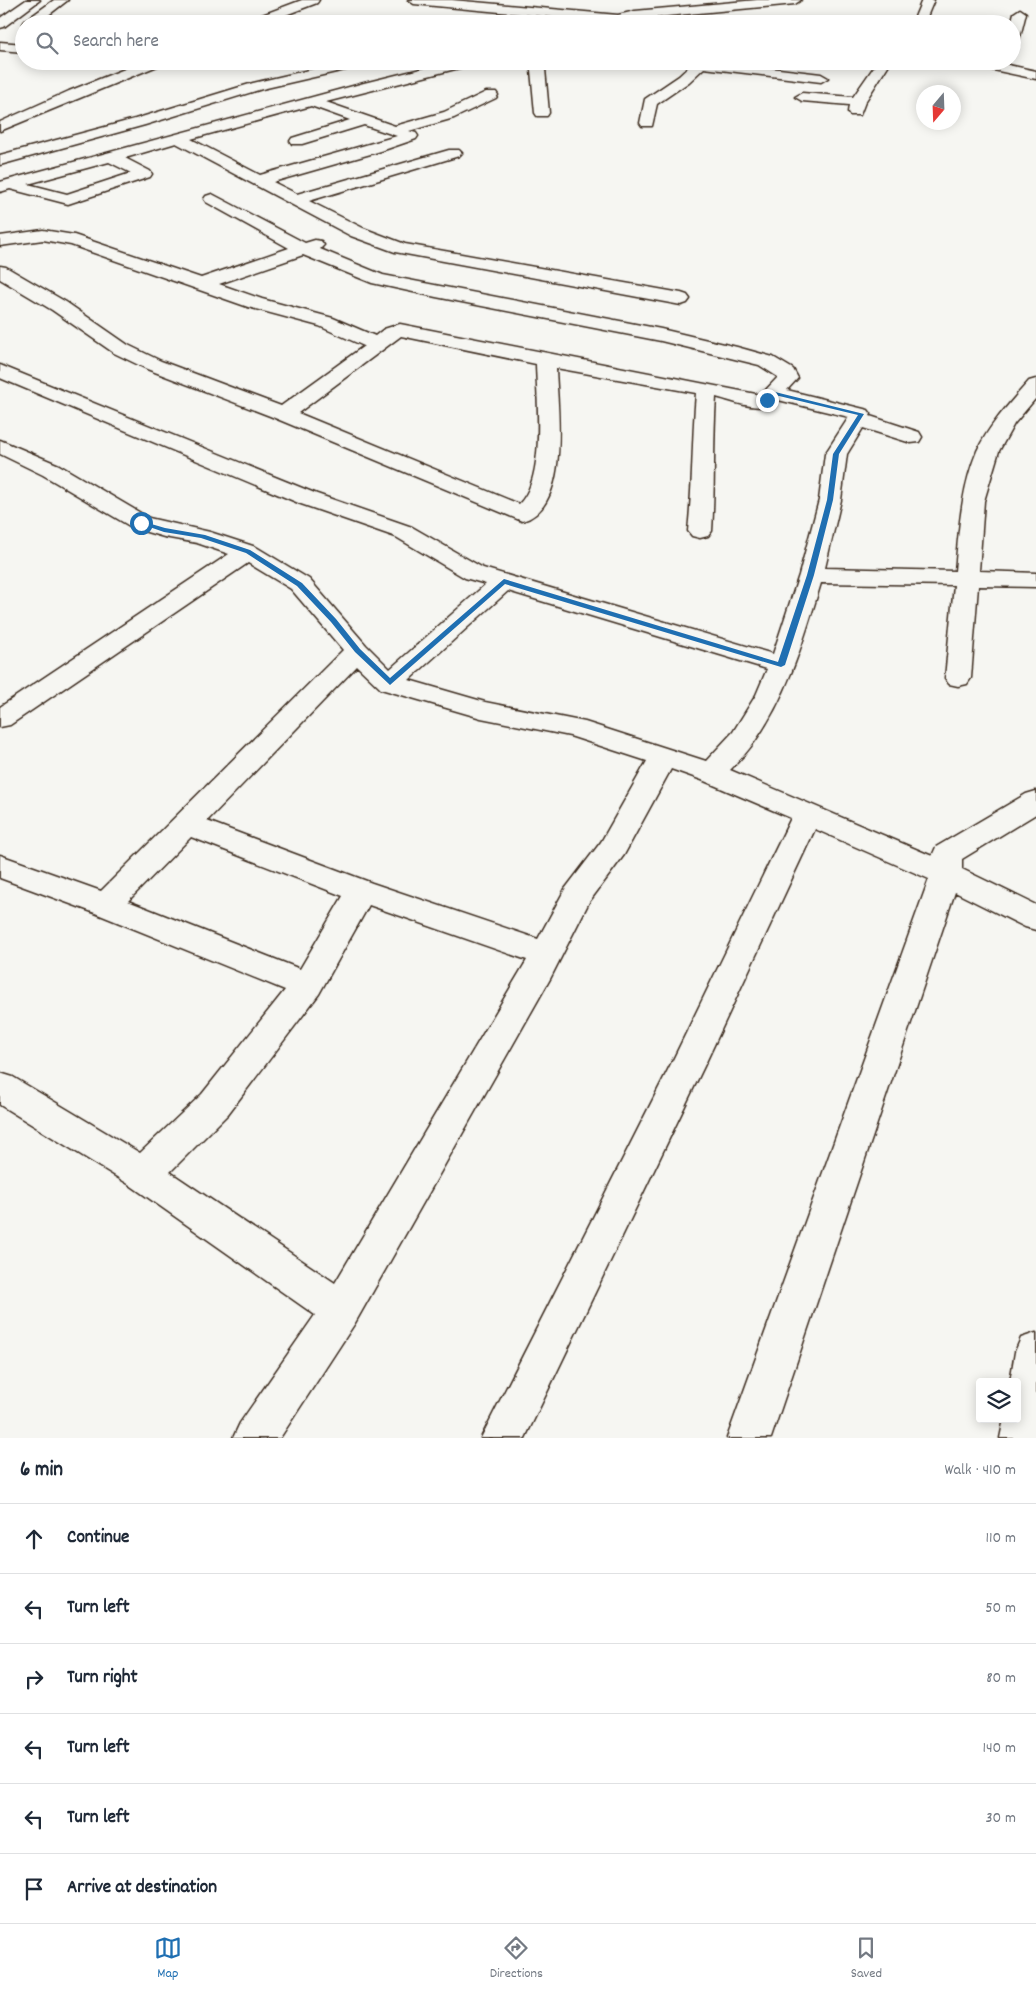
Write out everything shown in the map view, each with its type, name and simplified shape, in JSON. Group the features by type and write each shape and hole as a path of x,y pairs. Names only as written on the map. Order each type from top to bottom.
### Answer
{"main road":[{"path":"0,24 34,0"},
{"path":"42,15 62,0"},
{"path":"274,15 313,0"},
{"path":"414,0 575,15"},
{"path":"463,0 499,1 599,15"},
{"path":"670,15 795,0"},
{"path":"922,15 928,0"},
{"path":"741,5 745,15"},
{"path":"0,44 15,33"},
{"path":"0,44 15,46"},
{"path":"1021,47 1028,47"},
{"path":"0,127 134,70"},
{"path":"0,160 140,122 258,86 327,70"},
{"path":"5,186 436,70"},
{"path":"538,70 542,113"},
{"path":"647,123 650,102 694,70"},
{"path":"756,70 821,78"},
{"path":"802,76 806,70"},
{"path":"802,97 856,107 879,70"},
{"path":"1010,70 1036,76"},
{"path":"395,130 448,115 491,95"},
{"path":"261,180 376,148 411,136 313,102"},
{"path":"297,141 366,120 393,114"},
{"path":"180,139 298,199 357,232 401,248 681,299"},
{"path":"298,199 454,153"},
{"path":"5,186 68,198 144,174 112,157"},
{"path":"212,198 304,249 378,279 661,335 766,361 786,373 788,378 767,400 761,401 400,330 391,333 282,415"},
{"path":"202,284 357,232"},
{"path":"0,241 44,235 61,237 255,303 326,322 376,344"},
{"path":"0,271 59,306 121,349 154,366 394,460 522,514 537,499 548,461 546,360"},
{"path":"0,371 309,499 404,532 474,573 781,665"},
{"path":"958,678 974,501 988,451 1005,422 1036,385"},
{"path":"700,531 704,488 703,438 706,389"},
{"path":"712,773 744,737 769,695 811,575 830,500 836,454 861,414 855,411 773,393"},
{"path":"858,419 911,437"},
{"path":"3,450 52,470 141,523 164,530 202,537 248,552 300,584 357,650 390,683 481,710 575,728 712,773 1032,910"},
{"path":"0,719 248,552"},
{"path":"811,575 1036,580"},
{"path":"390,683 504,581"},
{"path":"106,905 357,650"},
{"path":"255,1438 341,1310 546,954 576,897 613,848 663,758"},
{"path":"749,1438 946,874 947,854 1036,801"},
{"path":"503,1438 690,1060 807,815"},
{"path":"187,824 361,890 546,954"},
{"path":"0,866 106,905 307,985"},
{"path":"143,1174 216,1104 307,985 361,890"},
{"path":"0,1087 143,1174 341,1310"},
{"path":"1022,1438 1036,1352"}],"route":[{"path":"141,523 164,530 202,537 248,552 300,584 357,650 390,683 504,581 781,665 787,652 811,575 830,500 836,454 861,414 855,411 773,393 767,400"}]}
